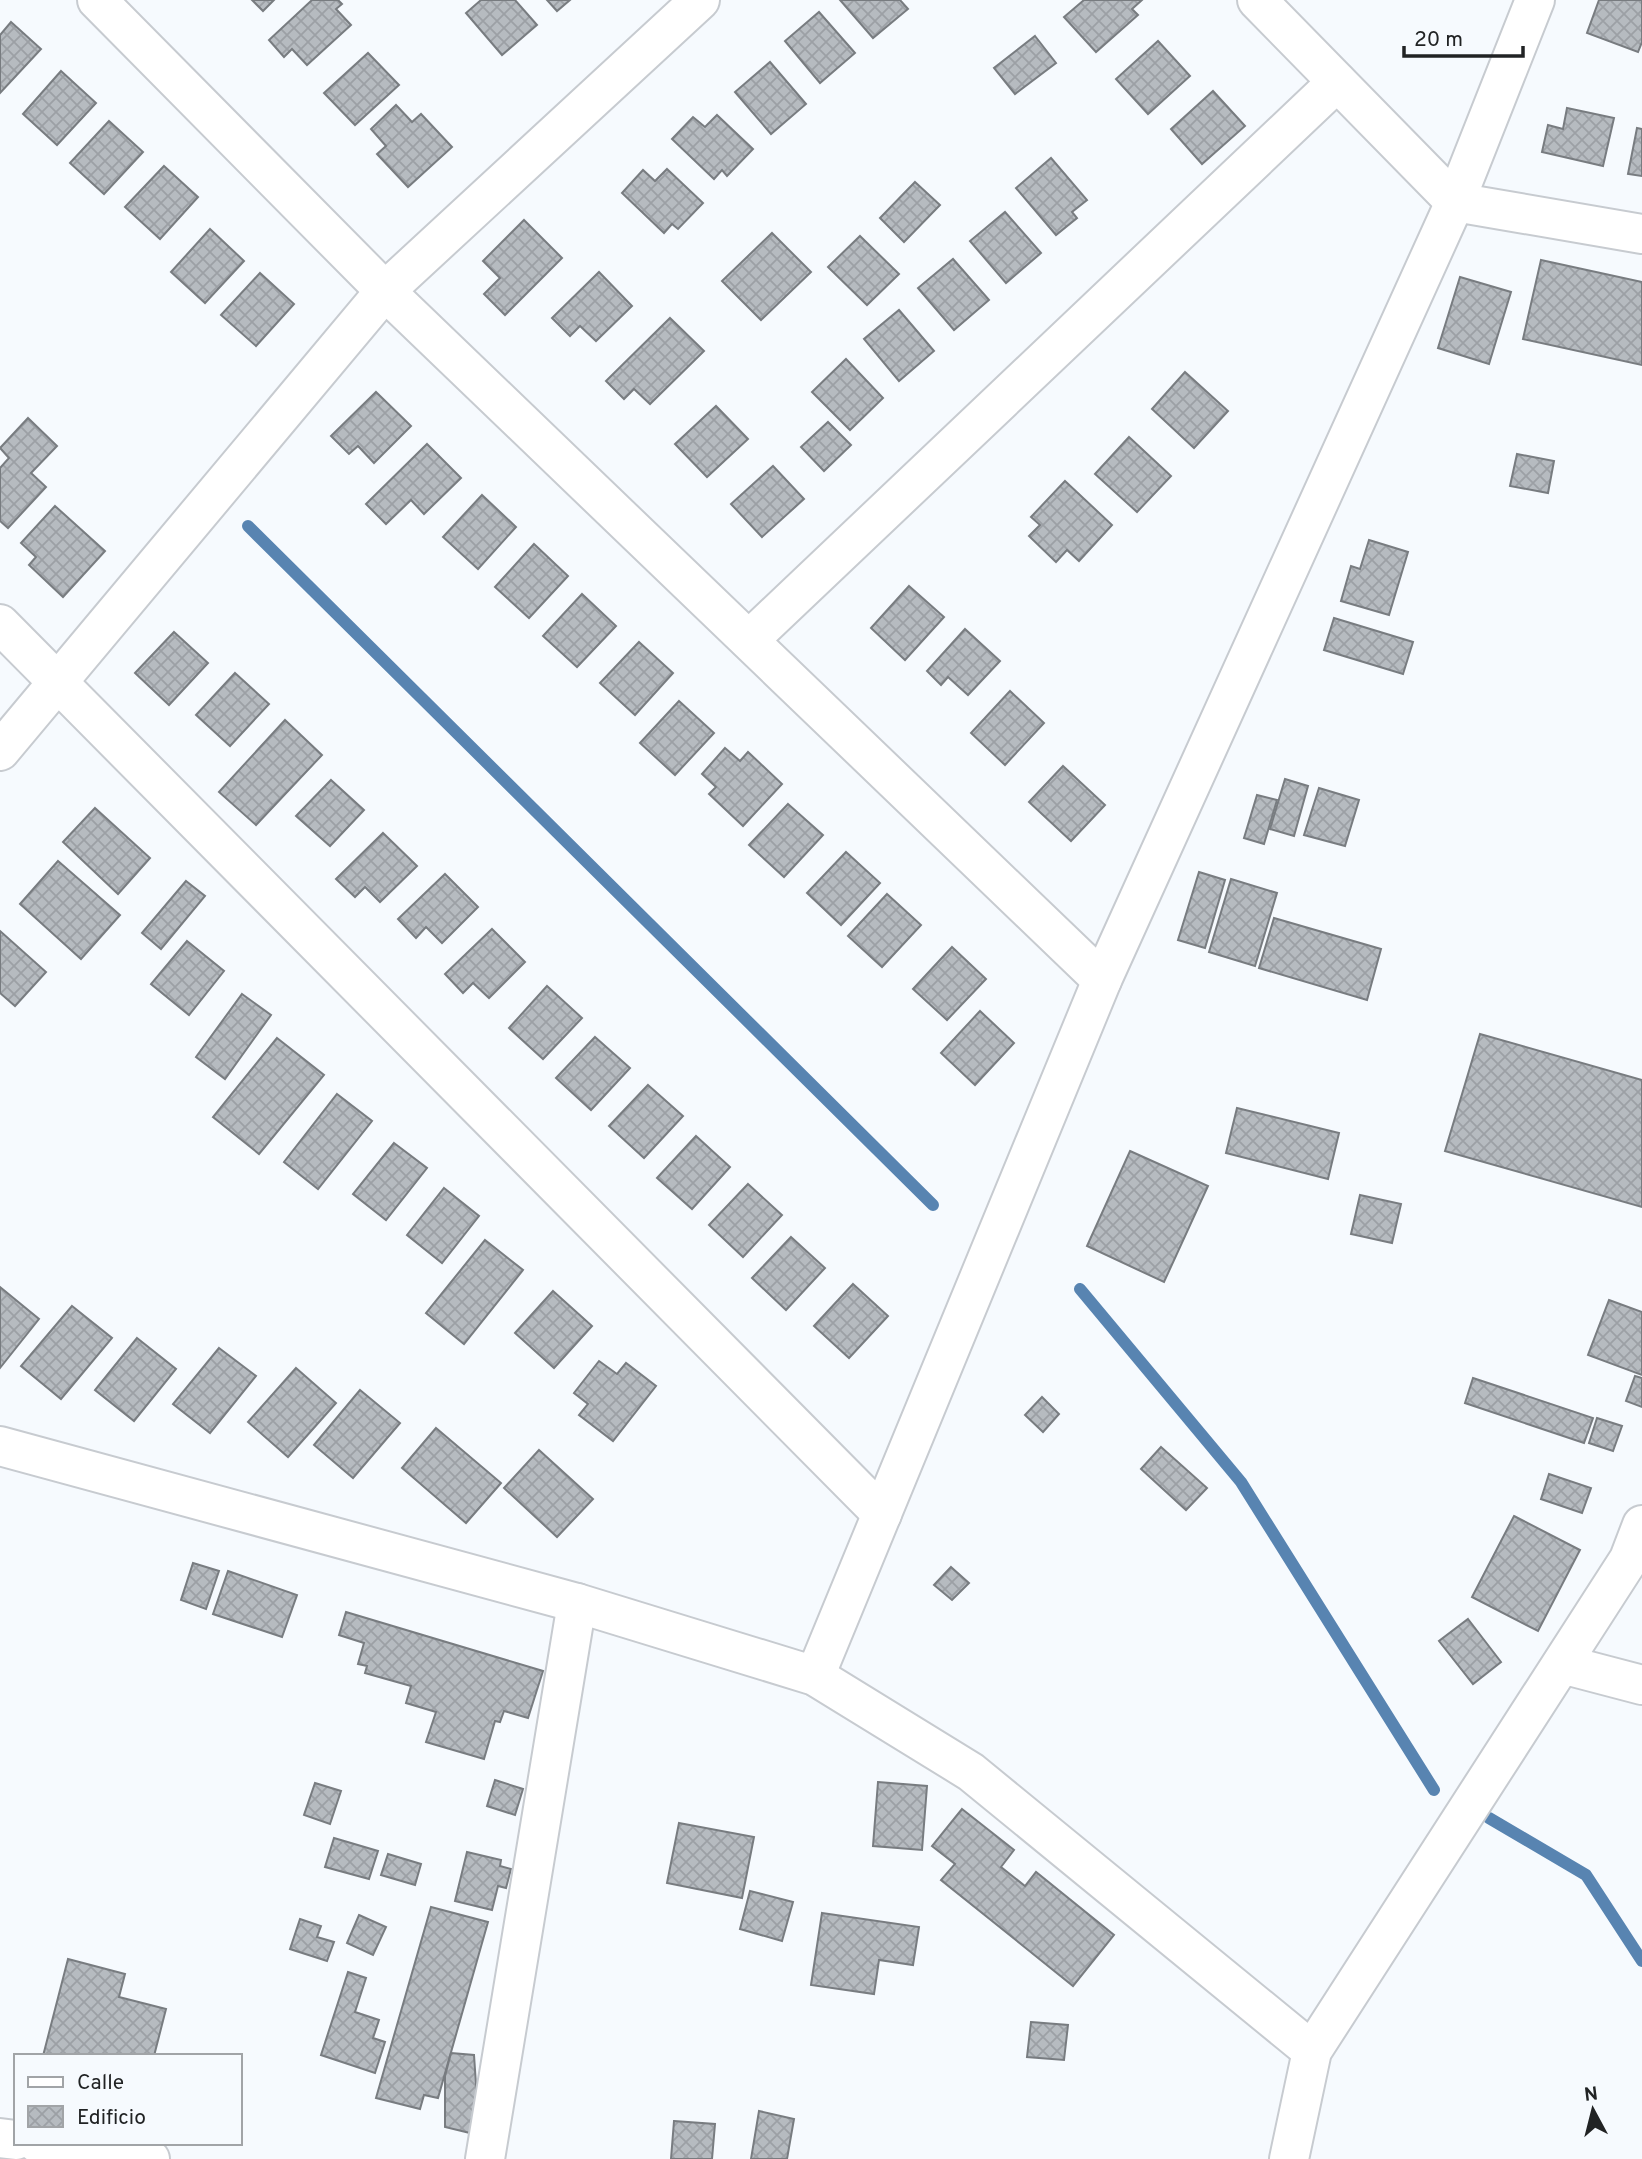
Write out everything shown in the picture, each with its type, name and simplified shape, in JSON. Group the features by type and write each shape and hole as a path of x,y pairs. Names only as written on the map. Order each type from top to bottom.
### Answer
{"street":[{"path":"97,0 385,291 1102,980"},
{"path":"0,751 385,291 700,0"},
{"path":"1257,0 1455,202 1642,233"},
{"path":"815,1676 1102,980 1455,202 1535,0"},
{"path":"749,640 1337,82"},
{"path":"0,624 882,1514"},
{"path":"0,1446 577,1603 815,1676 971,1772 1312,2051"},
{"path":"1289,2159 1312,2051 1629,1559 1642,1525"},
{"path":"485,2159 577,1603"},
{"path":"1562,1664 1642,1685"},
{"path":"51,2145 150,2159"}],"building":[{"path":"252,0 274,0 263,11"},
{"path":"312,0 338,0 342,4 336,9 351,25 307,65 292,49 284,57 269,40"},
{"path":"481,0 515,0 537,25 502,55 466,13"},
{"path":"547,0 570,0 557,11"},
{"path":"840,0 900,0 908,9 873,38"},
{"path":"1084,0 1142,0 1132,9 1138,15 1096,52 1064,17"},
{"path":"1599,0 1642,0 1642,42 1638,52 1587,33"},
{"path":"819,12 855,53 820,83 785,41"},
{"path":"11,22 41,49 0,93 0,35"},
{"path":"1035,36 1056,63 1015,94 994,68"},
{"path":"1158,41 1190,76 1148,114 1116,79"},
{"path":"368,53 399,85 355,125 324,93"},
{"path":"770,62 806,104 771,134 735,92"},
{"path":"61,71 96,103 57,145 23,114"},
{"path":"1213,91 1245,126 1202,164 1171,129"},
{"path":"396,105 412,122 421,114 452,147 408,187 377,154 386,146 371,129"},
{"path":"1567,108 1614,118 1603,166 1542,152 1548,125 1563,129"},
{"path":"717,115 753,149 727,176 722,170 714,179 672,139 693,117 705,127"},
{"path":"109,121 143,152 104,194 70,163"},
{"path":"1637,128 1642,129 1642,176 1628,174"},
{"path":"1051,158 1087,200 1072,212 1077,218 1056,235 1016,188"},
{"path":"164,166 198,197 160,239 125,207"},
{"path":"667,169 703,203 678,229 672,224 664,233 622,193 643,170 655,181"},
{"path":"915,182 940,205 904,242 880,218"},
{"path":"1005,212 1041,253 1006,283 970,241"},
{"path":"524,220 562,258 505,315 484,294 500,278 483,261"},
{"path":"210,229 244,261 205,303 171,272"},
{"path":"772,233 811,272 761,320 722,281"},
{"path":"860,236 899,274 867,305 828,267"},
{"path":"953,259 989,300 954,330 918,288"},
{"path":"1541,260 1642,282 1642,365 1523,339"},
{"path":"599,272 632,306 596,341 580,326 570,336 552,318"},
{"path":"260,273 294,304 256,346 221,315"},
{"path":"1460,277 1511,292 1489,364 1438,348"},
{"path":"899,310 934,351 899,381 864,339"},
{"path":"670,318 704,351 650,404 634,389 624,399 606,381"},
{"path":"846,359 883,398 850,430 812,392"},
{"path":"1185,372 1228,411 1194,448 1152,409"},
{"path":"376,392 411,426 374,463 358,446 349,454 331,436"},
{"path":"716,406 748,439 707,477 675,444"},
{"path":"28,418 57,446 31,473 46,487 8,528 0,521 0,468 9,458 0,448"},
{"path":"828,422 851,445 824,471 801,447"},
{"path":"1129,437 1171,476 1137,512 1095,474"},
{"path":"427,444 461,478 424,514 411,500 386,524 366,504"},
{"path":"1517,454 1554,461 1548,493 1510,486"},
{"path":"773,466 804,499 762,537 731,504"},
{"path":"1065,481 1112,525 1079,561 1067,550 1056,562 1029,536 1040,525 1031,517"},
{"path":"482,495 516,527 478,569 443,537"},
{"path":"55,506 105,551 63,597 29,565 36,557 21,543"},
{"path":"1369,540 1408,552 1389,615 1341,601 1351,566 1360,569"},
{"path":"534,544 568,576 529,618 495,587"},
{"path":"909,586 944,617 905,660 871,628"},
{"path":"582,594 616,626 577,667 543,636"},
{"path":"1334,618 1413,642 1403,674 1324,650"},
{"path":"965,629 1000,661 968,695 948,677 941,685 927,671"},
{"path":"174,632 208,663 169,705 135,673"},
{"path":"639,642 673,673 635,715 600,683"},
{"path":"235,673 269,704 230,746 196,715"},
{"path":"1010,691 1044,723 1005,765 971,733"},
{"path":"679,701 714,733 675,775 640,743"},
{"path":"285,720 322,755 256,825 219,792"},
{"path":"725,748 740,761 748,752 782,784 743,826 709,794 716,787 702,774"},
{"path":"1063,766 1105,805 1071,841 1029,802"},
{"path":"1285,779 1308,786 1294,836 1270,829"},
{"path":"331,780 364,810 330,846 296,816"},
{"path":"1319,788 1359,800 1345,846 1304,835"},
{"path":"1257,795 1277,800 1264,844 1244,838"},
{"path":"788,804 823,835 784,877 749,845"},
{"path":"95,808 150,858 118,894 63,842"},
{"path":"383,833 417,866 380,902 365,887 355,897 336,879"},
{"path":"846,852 880,883 841,925 807,893"},
{"path":"58,861 120,915 81,959 20,904"},
{"path":"1199,872 1225,880 1205,948 1178,940"},
{"path":"445,874 478,907 442,943 426,927 416,938 398,919"},
{"path":"1231,879 1277,893 1255,966 1209,952"},
{"path":"186,881 205,896 161,949 142,933"},
{"path":"887,894 921,925 882,967 848,936"},
{"path":"1274,918 1381,949 1367,1000 1259,968"},
{"path":"492,929 525,962 489,998 473,983 463,993 445,974"},
{"path":"0,931 46,972 15,1006 0,993"},
{"path":"187,941 224,971 189,1015 151,984"},
{"path":"952,947 986,979 947,1020 913,989"},
{"path":"547,986 582,1018 543,1059 509,1028"},
{"path":"242,994 271,1015 225,1079 196,1057"},
{"path":"980,1011 1014,1043 975,1085 941,1053"},
{"path":"1480,1034 1642,1080 1642,1207 1445,1151"},
{"path":"595,1037 630,1068 591,1110 556,1078"},
{"path":"277,1038 324,1075 259,1154 213,1117"},
{"path":"648,1085 683,1116 644,1158 609,1126"},
{"path":"337,1094 372,1121 318,1189 284,1162"},
{"path":"1237,1108 1339,1133 1328,1179 1226,1153"},
{"path":"696,1136 730,1167 692,1209 657,1178"},
{"path":"394,1143 427,1168 386,1220 353,1194"},
{"path":"1130,1151 1208,1186 1164,1282 1087,1246"},
{"path":"748,1184 782,1215 743,1257 709,1225"},
{"path":"444,1188 479,1216 442,1263 407,1235"},
{"path":"1360,1195 1401,1204 1392,1243 1351,1234"},
{"path":"791,1237 825,1268 786,1310 752,1278"},
{"path":"485,1240 523,1270 464,1344 426,1313"},
{"path":"853,1284 888,1316 849,1358 814,1326"},
{"path":"0,1287 39,1319 0,1368"},
{"path":"553,1291 592,1326 554,1368 515,1333"},
{"path":"1609,1300 1642,1312 1642,1375 1588,1355"},
{"path":"72,1306 112,1338 61,1399 21,1366"},
{"path":"137,1338 176,1369 134,1421 95,1390"},
{"path":"219,1348 256,1376 210,1433 173,1404"},
{"path":"599,1361 617,1374 626,1363 656,1386 613,1441 579,1415 588,1404 574,1393"},
{"path":"296,1368 336,1403 288,1457 248,1422"},
{"path":"1635,1376 1642,1378 1642,1407 1626,1401"},
{"path":"1473,1378 1593,1418 1584,1443 1465,1403"},
{"path":"360,1390 400,1423 353,1478 314,1445"},
{"path":"1042,1397 1059,1414 1043,1432 1025,1415"},
{"path":"1597,1418 1622,1426 1613,1451 1589,1443"},
{"path":"436,1428 501,1483 466,1523 402,1468"},
{"path":"1161,1447 1207,1488 1186,1510 1141,1469"},
{"path":"539,1450 593,1499 557,1537 504,1488"},
{"path":"1549,1474 1591,1488 1582,1513 1541,1499"},
{"path":"1514,1516 1580,1550 1538,1631 1472,1597"},
{"path":"193,1563 219,1571 206,1609 181,1600"},
{"path":"951,1567 969,1583 952,1600 934,1585"},
{"path":"228,1571 297,1595 282,1637 213,1614"},
{"path":"346,1612 543,1671 528,1718 504,1711 500,1722 495,1721 484,1759 426,1742 436,1712 406,1703 411,1686 365,1673 367,1666 358,1664 364,1643 339,1635"},
{"path":"1468,1619 1501,1662 1473,1684 1439,1641"},
{"path":"495,1780 523,1789 515,1815 487,1806"},
{"path":"878,1782 927,1786 922,1850 873,1846"},
{"path":"315,1783 341,1791 330,1824 304,1815"},
{"path":"962,1809 1014,1850 1001,1867 1025,1886 1036,1872 1114,1935 1073,1986 941,1880 955,1864 932,1846"},
{"path":"679,1823 754,1837 742,1898 667,1883"},
{"path":"334,1838 378,1851 369,1879 325,1867"},
{"path":"467,1852 501,1860 500,1866 511,1869 506,1888 498,1886 492,1910 455,1901"},
{"path":"388,1854 421,1864 415,1885 381,1875"},
{"path":"750,1891 793,1902 782,1941 740,1929"},
{"path":"431,1907 488,1922 438,2098 424,2095 420,2109 376,2098"},
{"path":"822,1913 919,1927 913,1965 879,1960 874,1994 811,1985"},
{"path":"359,1915 386,1927 373,1955 347,1943"},
{"path":"300,1919 321,1926 317,1937 334,1942 327,1961 290,1949"},
{"path":"68,1959 125,1974 119,1997 166,2009 155,2054 44,2054"},
{"path":"348,1972 366,1978 355,2012 379,2020 373,2038 385,2042 375,2073 321,2055"},
{"path":"1031,2022 1068,2025 1064,2060 1027,2057"},
{"path":"451,2053 474,2055 478,2114 470,2133 445,2127 445,2076"},
{"path":"759,2111 794,2119 787,2159 751,2159"},
{"path":"674,2121 715,2124 712,2159 671,2159"}],"waterway":[{"path":"248,526 933,1205"},
{"path":"1080,1289 1241,1482 1434,1790"},
{"path":"1489,1818 1586,1875 1642,1961"}]}
